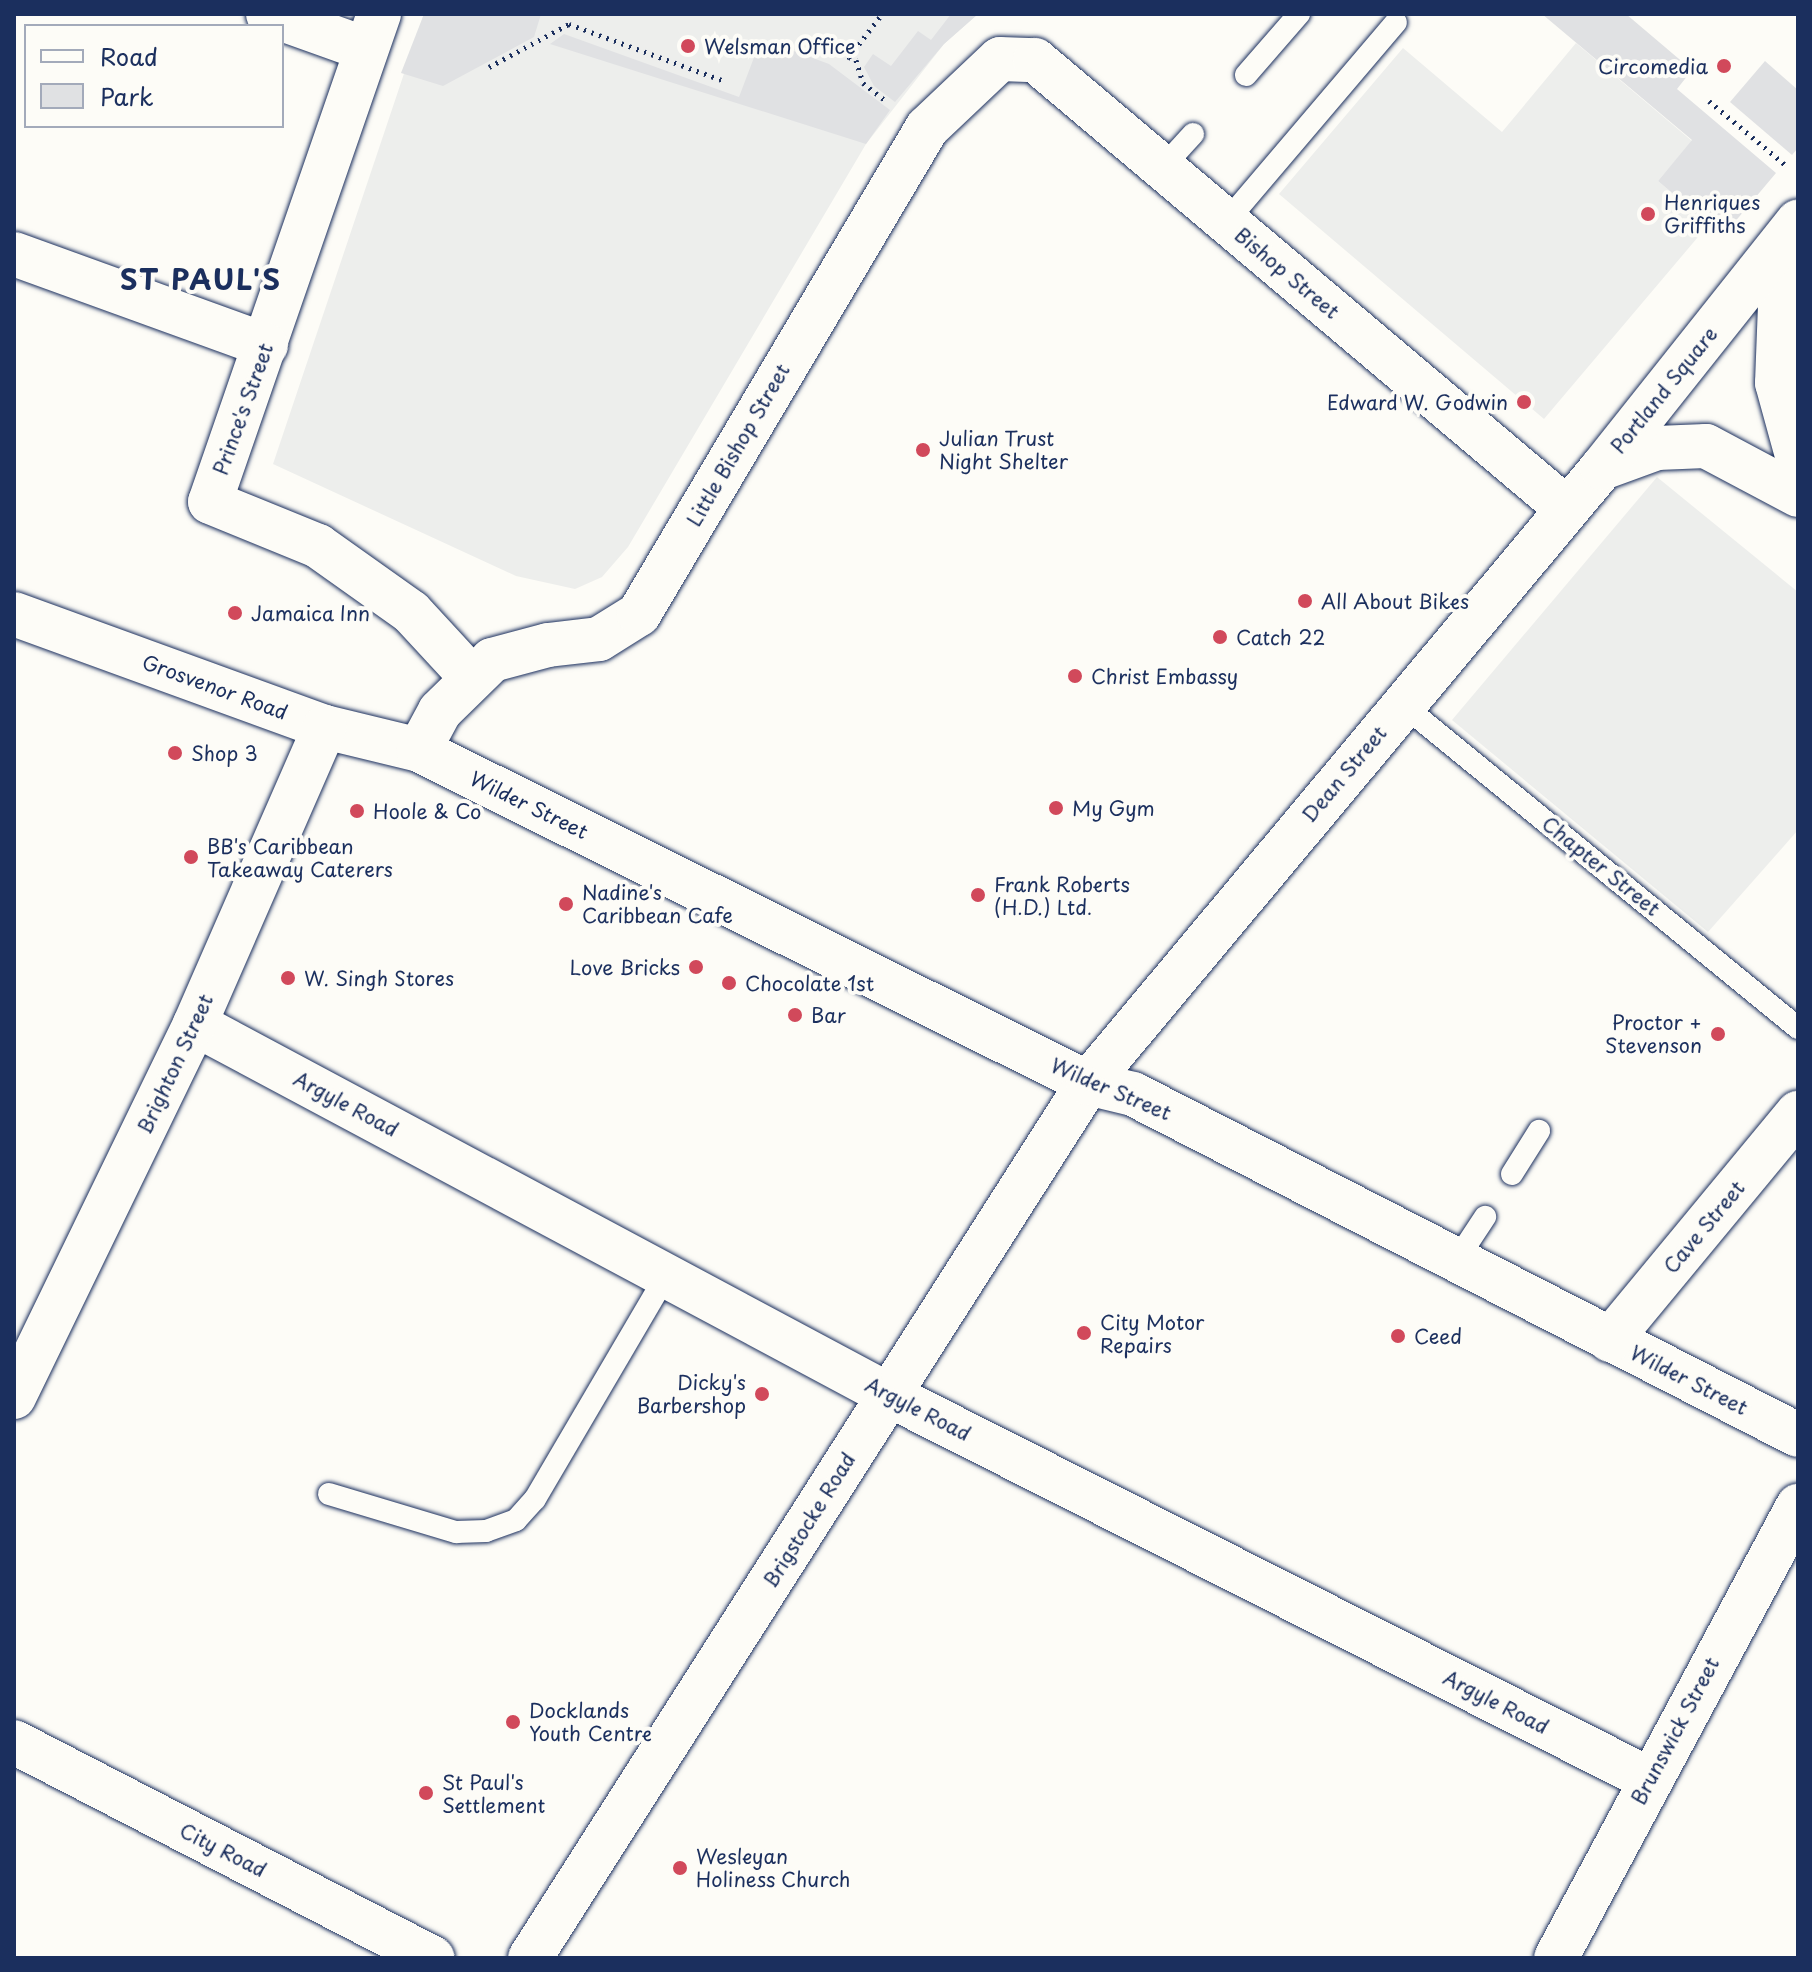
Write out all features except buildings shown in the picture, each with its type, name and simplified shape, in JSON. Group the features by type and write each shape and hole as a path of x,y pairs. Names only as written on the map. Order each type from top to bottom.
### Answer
{"street":[{"path":"268,14 372,31"},
{"name":"Prince's Street","path":"372,31 210,502 318,546 411,612 471,677"},
{"name":"Bishop Street","path":"1000,59 1035,60 1567,509"},
{"name":"Little Bishop Street","path":"419,750 440,711 471,677 492,660 548,645 599,639 639,614 927,128 1000,59"},
{"name":"Portland Square","path":"1602,468 1798,222"},
{"path":"1798,231 1780,305 1777,383 1798,459"},
{"path":"14,254 266,345"},
{"name":"Portland Square","path":"1602,468 1657,448 1706,446 1798,495"},
{"name":"Dean Street","path":"1088,1083 1602,468"},
{"name":"Grosvenor Road","path":"14,614 325,727 419,750"},
{"name":"Brighton Street","path":"14,1397 195,1024 325,727"},
{"name":"Wilder Street","path":"419,750 1088,1083 1133,1094 1798,1435"},
{"name":"Argyle Road","path":"195,1024 889,1395 1649,1779"},
{"name":"Brigstocke Road","path":"530,1958 1088,1083"},
{"name":"Cave Street","path":"1610,1340 1798,1113"},
{"name":"Brunswick Street","path":"1556,1958 1649,1779 1798,1506"},
{"name":"City Road","path":"14,1742 433,1958"}],"lane":[{"path":"1246,75 1299,14"},
{"path":"1226,222 1396,22"},
{"path":"1162,168 1193,134"},
{"name":"Chapter Street","path":"1403,705 1798,1028"},
{"path":"1512,1174 1539,1131"},
{"path":"1456,1261 1485,1217"},
{"path":"329,1494 456,1532 486,1531 516,1520 535,1499 667,1274"}],"path":[{"path":"849,57 882,14"},
{"path":"489,67 569,24 725,81"},
{"path":"841,53 856,60 863,83 892,106"},
{"path":"1709,101 1788,167"}],"shaded area":[{"path":"424,14 978,14 944,44 866,144 628,547 602,577 575,589 516,576 273,464"},
{"path":"1576,43 1692,141 1658,181 1709,224 1544,419 1279,194 1403,48 1502,132"},
{"path":"1657,477 1798,592 1798,830 1708,932 1452,720"}],"green space":[{"path":"424,14 541,14 534,37 443,86 401,73"},
{"path":"951,14 978,14 944,44 895,102 874,86 864,67 873,54 891,66 918,31 931,40"},
{"path":"1542,14 1626,14 1692,70 1677,89 1776,173 1723,236 1658,181 1692,140"},
{"path":"564,34 739,97 761,39 829,64 890,110 866,144 550,44"},
{"path":"1765,61 1798,90 1798,148 1792,155 1730,102"}],"place":[{"name":"Welsman Office","path":"688,46"},
{"name":"Circomedia","path":"1724,66"},
{"name":"Henriques Griffiths","path":"1648,214"},
{"name":"Edward W. Godwin","path":"1524,402"},
{"name":"Julian Trust Night Shelter","path":"923,450"},
{"name":"All About Bikes","path":"1305,601"},
{"name":"Jamaica Inn","path":"235,613"},
{"name":"Catch 22","path":"1220,637"},
{"name":"Christ Embassy","path":"1075,676"},
{"name":"Shop 3","path":"175,753"},
{"name":"My Gym","path":"1056,808"},
{"name":"Hoole & Co","path":"357,811"},
{"name":"BB's Caribbean Takeaway Caterers","path":"191,857"},
{"name":"Frank Roberts (H.D.) Ltd.","path":"978,895"},
{"name":"Nadine's Caribbean Cafe","path":"566,904"},
{"name":"Love Bricks","path":"696,967"},
{"name":"W. Singh Stores","path":"288,978"},
{"name":"Chocolate 1st","path":"729,983"},
{"name":"Bar","path":"795,1015"},
{"name":"Proctor + Stevenson","path":"1718,1034"},
{"name":"City Motor Repairs","path":"1084,1333"},
{"name":"Ceed","path":"1398,1336"},
{"name":"Dicky's Barbershop","path":"762,1394"},
{"name":"Docklands Youth Centre","path":"513,1722"},
{"name":"St Paul's Settlement","path":"426,1793"},
{"name":"Wesleyan Holiness Church","path":"680,1868"}],"district":[{"name":"ST PAUL'S","path":"201,279"}]}
